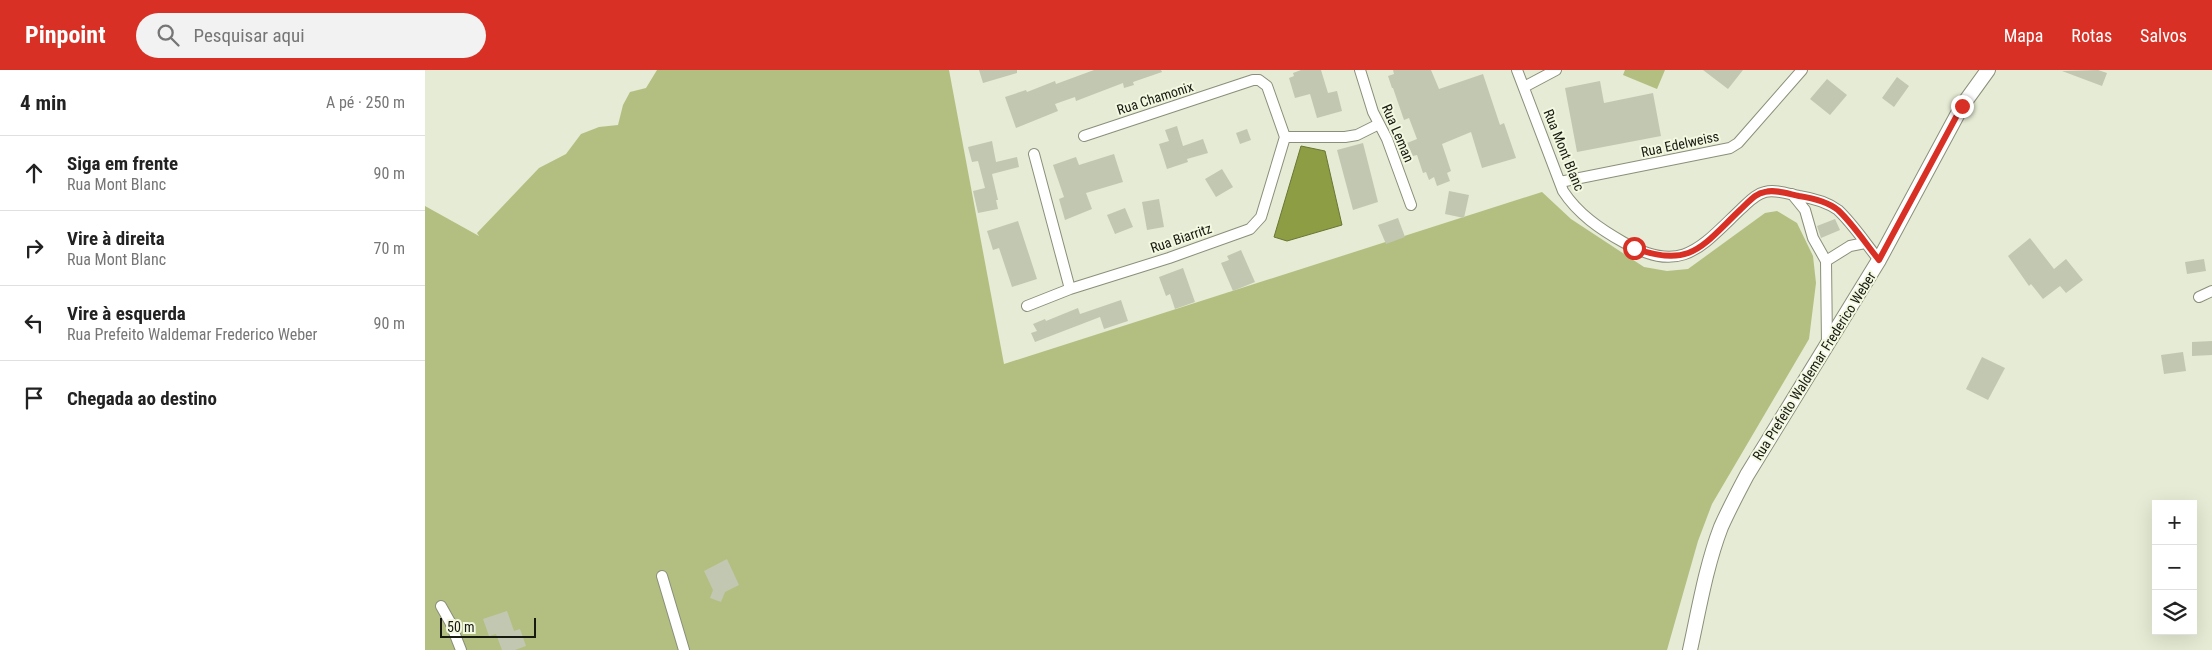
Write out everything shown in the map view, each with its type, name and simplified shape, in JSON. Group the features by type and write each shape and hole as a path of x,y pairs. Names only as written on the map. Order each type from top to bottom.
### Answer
{"main road":[{"name":"Rua Prefeito Waldemar Frederico Weber","path":"1690,650 1712,556 1721,528 1747,475 1879,260 1962,106 1988,70"}],"street":[{"name":"Rua Leman","path":"1360,70 1411,205"},
{"name":"Rua Mont Blanc","path":"1517,70 1563,191 1571,204 1583,216 1634,248 1665,257 1681,256 1695,251 1755,196 1765,192 1792,194 1815,199 1837,210 1879,260"},
{"path":"1525,87 1556,70"},
{"name":"Rua Edelweiss","path":"1560,182 1730,148 1738,143 1802,70"},
{"name":"Rua Chamonix","path":"1084,136 1253,80 1259,80 1267,86 1285,137"},
{"path":"1285,137 1345,137 1357,135 1379,124"},
{"name":"Rua Biarritz","path":"1027,306 1070,289 1169,258 1249,229 1261,217 1285,137"},
{"path":"1034,154 1070,289"},
{"path":"1792,194 1805,210 1813,238 1826,261 1827,346"},
{"path":"1826,261 1850,246 1865,243"},
{"path":"2199,297 2212,291"},
{"path":"662,576 684,650"},
{"path":"441,606 450,622 461,650"}],"shaded area":[{"path":"657,70 949,70 1004,364 1542,192 1571,219 1644,267 1667,271 1688,269 1765,213 1777,211 1797,223 1813,256 1816,283 1809,339 1712,504 1698,541 1667,650 425,650 425,206 479,236 477,233 539,168 566,154 581,134 599,127 618,125 623,105 630,92 646,88"},
{"path":"1625,70 1665,70 1657,89 1623,75"},
{"path":"1301,146 1325,151 1342,225 1287,241 1274,237"}],"building":[{"path":"979,70 1017,70 1017,73 983,83"},
{"path":"1094,70 1161,70 1162,72 1133,82 1134,85 1124,88 1123,83 1076,101 1075,97 1055,104 1058,111 1016,128 1005,97 1026,90 1027,92 1055,81 1056,84"},
{"path":"1301,70 1321,70 1328,93 1337,91 1342,111 1317,118 1310,94 1295,98 1289,78 1294,76 1293,73"},
{"path":"1393,70 1431,70 1439,89 1483,74 1500,125 1504,123 1516,158 1482,168 1471,132 1442,144 1451,171 1447,173 1450,181 1437,186 1434,177 1429,180 1426,172 1423,173 1417,155 1413,156 1407,143 1417,139 1409,118 1404,120 1392,88 1388,76 1394,74"},
{"path":"1703,70 1743,70 1728,89"},
{"path":"2098,70 2107,73 2102,86 2062,71"},
{"path":"1897,77 1909,86 1894,107 1882,98"},
{"path":"1827,79 1847,95 1830,115 1810,99"},
{"path":"1600,81 1604,103 1653,93 1661,136 1577,152 1565,88"},
{"path":"1177,126 1183,146 1203,139 1208,153 1187,159 1188,162 1167,169 1159,144 1169,141 1165,130"},
{"path":"1247,129 1251,140 1240,144 1236,133"},
{"path":"992,141 996,162 1017,157 1019,167 992,174 998,200 996,200 998,209 978,213 973,191 985,188 978,161 972,162 968,147"},
{"path":"1363,143 1378,202 1353,210 1337,150"},
{"path":"1114,154 1123,182 1086,193 1092,209 1065,220 1059,199 1064,197 1053,165 1076,157 1079,165"},
{"path":"1222,169 1233,187 1216,197 1205,179"},
{"path":"1449,191 1469,195 1464,218 1445,214"},
{"path":"1159,199 1164,227 1147,230 1142,202"},
{"path":"1125,208 1133,227 1115,234 1107,215"},
{"path":"1398,218 1405,237 1386,244 1378,225"},
{"path":"1835,219 1840,230 1821,238 1817,226"},
{"path":"1018,221 1037,279 1012,287 999,248 993,250 987,231"},
{"path":"2030,238 2054,269 2066,259 2083,280 2066,293 2060,286 2043,299 2031,284 2029,286 2008,256"},
{"path":"1241,250 1255,282 1233,291 1221,263 1229,260 1227,256"},
{"path":"2204,259 2206,271 2187,274 2185,262"},
{"path":"1183,268 1195,302 1175,309 1170,294 1166,296 1159,277"},
{"path":"1121,300 1128,321 1104,329 1100,317 1035,342 1031,333 1037,331 1033,324 1045,319 1046,321 1078,308 1080,314"},
{"path":"2212,341 2212,355 2192,356 2192,342"},
{"path":"2183,352 2186,371 2164,374 2161,355"},
{"path":"1982,357 2005,368 1988,400 1966,389"},
{"path":"727,559 739,585 725,592 721,602 710,598 713,590 704,571"},
{"path":"507,611 514,631 520,629 526,646 515,650 502,650 496,634 489,636 483,619"}],"route":[{"path":"1634,248 1649,254 1665,257 1681,256 1695,251 1755,196 1765,192 1779,192 1815,199 1837,210 1879,260 1962,106"}]}
